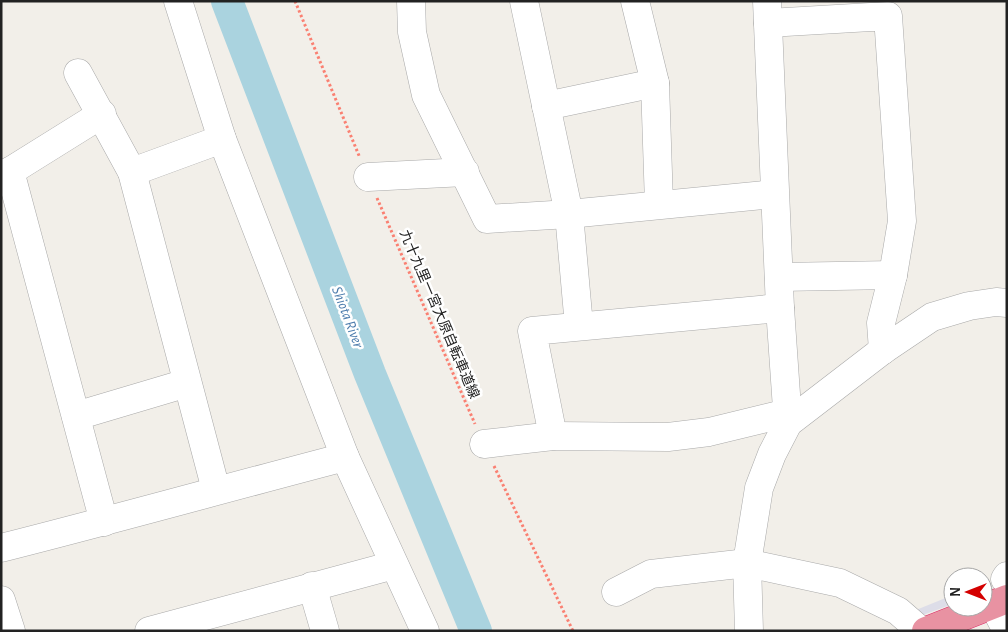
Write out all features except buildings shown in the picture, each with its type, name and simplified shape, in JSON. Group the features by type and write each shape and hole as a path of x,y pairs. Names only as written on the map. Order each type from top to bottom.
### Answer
{"highway":[{"path":"926,631 1003,589"}],"street":[{"path":"178,1 222,139 345,457 425,631"},
{"path":"412,1 412,32 426,95 487,219 569,214 774,194"},
{"path":"524,1 569,214 578,326"},
{"path":"635,1 655,83 659,204"},
{"path":"749,631 747,563 759,488 788,418 774,194 767,12 888,16 902,221 893,275 881,323 883,350"},
{"path":"78,73 132,172 216,490"},
{"path":"546,106 655,83"},
{"path":"102,114 6,174 76,416 104,522"},
{"path":"132,172 222,139"},
{"path":"368,177 465,172"},
{"path":"779,277 893,275"},
{"path":"484,444 554,436 668,437 788,418 932,317 969,306 996,302 1007,303"},
{"path":"554,436 532,331 780,308"},
{"path":"76,416 187,383"},
{"path":"1,548 345,457"},
{"path":"616,592 651,574 747,563 840,584 898,611 921,631"},
{"path":"149,631 394,565"},
{"path":"312,586 325,631"},
{"path":"1003,589 1007,631"},
{"path":"1,600 11,631"}],"path":[{"name":"九十九里一宮大原自転車道線","path":"295,1 368,177 484,444 573,631"}],"shaded area":[{"path":"943,599 943,608 920,616 911,612"}],"waterway":[{"name":"Shiota River","path":"227,1 370,374 476,631"}]}
